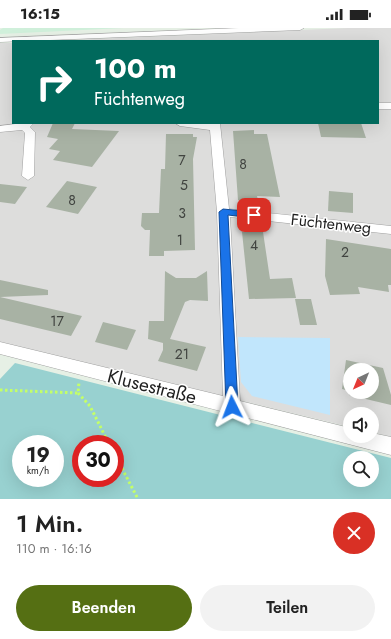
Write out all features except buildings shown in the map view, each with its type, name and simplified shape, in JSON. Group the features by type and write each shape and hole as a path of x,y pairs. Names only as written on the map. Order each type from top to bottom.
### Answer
{"street":[{"path":"0,40 208,34 300,28"},
{"path":"379,106 391,106"},
{"path":"192,124 215,126 223,212 232,407"},
{"path":"0,129 27,125 30,132 28,176"},
{"name":"Füchtenweg","path":"223,212 391,230"},
{"name":"Klusestraße","path":"0,348 343,434"},
{"name":"Klusestraße","path":"379,443 391,446"}],"path":[{"path":"78,393 81,368"},
{"path":"0,390 78,393 90,406 104,435"},
{"path":"124,472 138,499"}],"shaded area":[{"path":"348,28 391,28 391,437 379,434 379,407 343,407 343,425 0,342 0,43 12,43 12,124 379,124 379,40 70,40"},
{"path":"238,337 330,338 330,415 252,396 241,382"},
{"path":"15,363 363,451 343,451 343,487 379,487 379,455 391,458 391,499 0,499 0,379"}],"green space":[{"path":"3,28 124,28 0,34 0,30"}],"route":[{"path":"232,407 223,212 254,215"}]}
